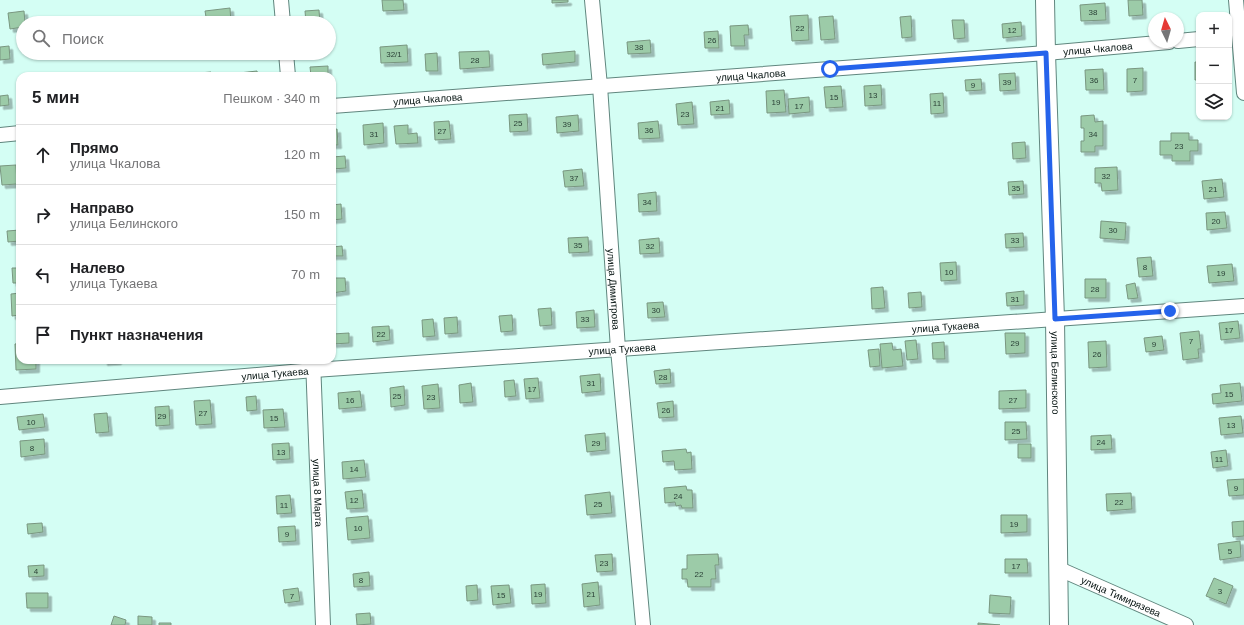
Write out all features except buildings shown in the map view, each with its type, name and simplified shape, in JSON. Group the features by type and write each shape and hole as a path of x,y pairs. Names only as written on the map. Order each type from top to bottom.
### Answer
{"street":[{"path":"281,0 282,16"},
{"name":"улица Димитрова","path":"592,0 600,86 618,349 643,625"},
{"name":"улица Белинского","path":"1045,0 1055,319 1059,625"},
{"path":"1236,0 1237,36 1244,93"},
{"path":"1184,40 1196,39"},
{"name":"улица Чкалова","path":"336,106 1046,53 1148,44"},
{"path":"287,60 288,72"},
{"path":"0,135 16,133"},
{"name":"улица Тукаева","path":"336,364 618,349 1244,306"},
{"name":"улица Тукаева","path":"0,397 332,364"},
{"name":"улица 8 Марта","path":"313,365 323,625"},
{"name":"улица Тимирязева","path":"1058,568 1186,625"}],"route":[{"path":"830,69 1046,53 1055,319 1170,311"}]}
